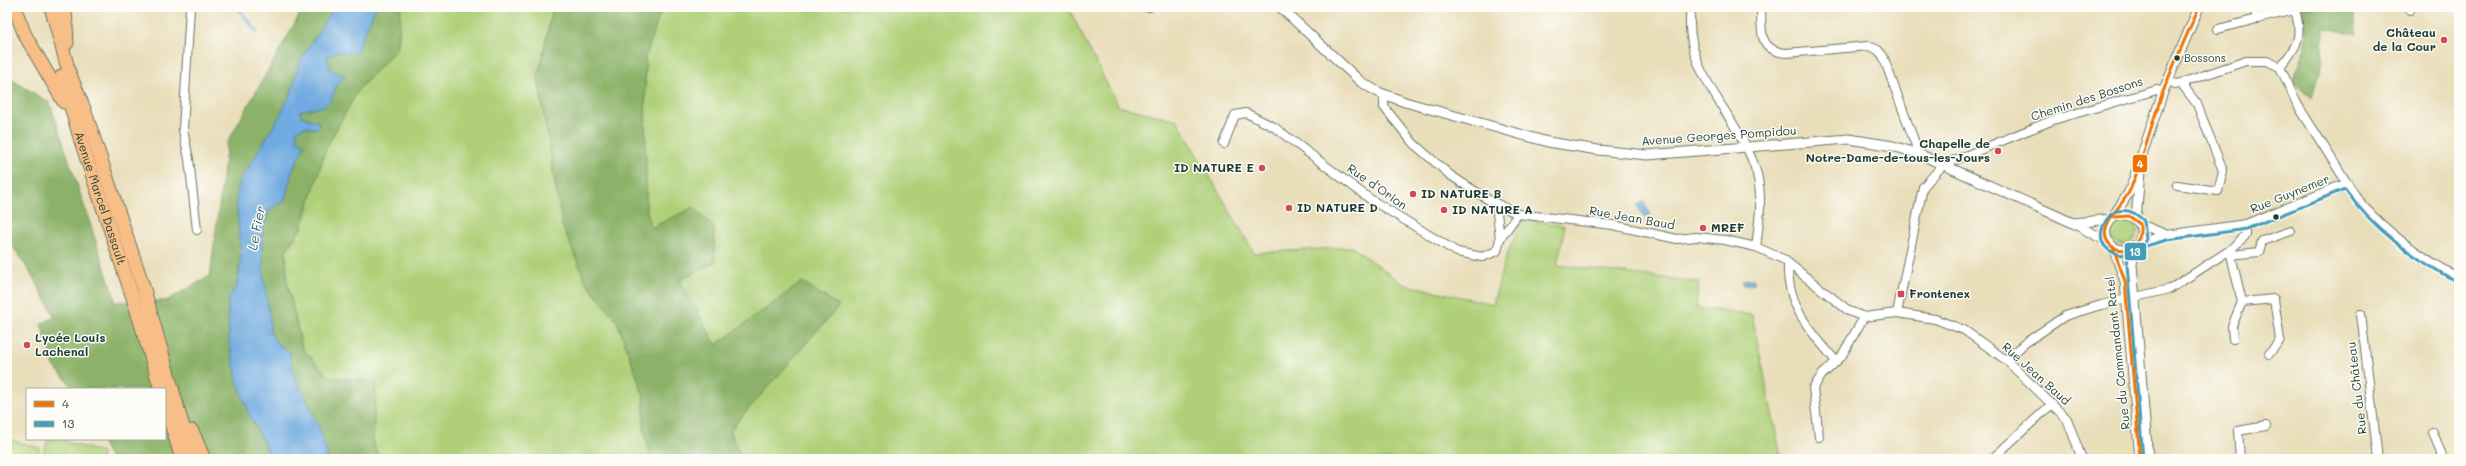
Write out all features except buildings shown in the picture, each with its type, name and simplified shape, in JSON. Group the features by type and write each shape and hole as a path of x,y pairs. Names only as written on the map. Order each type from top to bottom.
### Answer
{"highway":[{"path":"14,7 25,35 64,102 81,141"},
{"name":"Avenue Marcel Dassault","path":"42,7 81,141 134,298 161,388"},
{"name":"Avenue Marcel Dassault","path":"51,7 69,72 84,109 167,366"},
{"path":"65,7 67,40 84,109"},
{"path":"167,366 192,459"},
{"path":"167,366 204,459"},
{"path":"166,406 182,459"}],"street":[{"path":"190,7 183,130 189,159 197,230"},
{"path":"1145,7 1150,7"},
{"name":"Avenue Georges Pompidou","path":"1280,7 1361,82 1384,95 1548,142 1598,150 1647,155 1849,139 1893,146 1919,154 2073,222 2111,245"},
{"path":"1691,7 1689,36 1695,60 1745,147 1753,165 1760,190 1760,208 1756,247"},
{"path":"1760,7 1762,39 1767,47 1776,52 1786,53 1869,46 1878,50 1883,56 1919,154"},
{"path":"2144,145 2138,222 2142,231 2136,245 2124,250 2111,245 2106,231 2130,190 2144,145 2163,92 2199,7"},
{"path":"2254,7 2257,19"},
{"path":"2218,29 2295,9 2300,26 2299,39 2280,67"},
{"path":"2168,80 2175,84 2181,83 2246,61 2267,61 2280,67 2297,104 2347,183"},
{"path":"2177,185 2218,191 2223,171 2197,104 2181,83"},
{"name":"Chemin des Bossons","path":"1897,313 1923,187 1943,165 2053,120 2157,90 2163,92"},
{"name":"Rue Jean Baud","path":"1384,95 1384,107 1414,144 1450,175 1496,204 1518,214 1612,225 1677,239 1696,237 1725,240 1756,247 1788,263 1849,311 1864,318 1897,313 1935,319 1964,330 2006,360 2067,419 2082,459"},
{"name":"Rue d’Orion","path":"1224,144 1235,116 1246,113 1256,116 1280,131 1370,199 1457,252 1482,257 1490,255 1497,250 1500,239"},
{"name":"Rue Guynemer","path":"2136,245 2166,234 2246,224 2347,183 2364,208 2424,257 2459,278"},
{"path":"1496,204 1500,239"},
{"path":"1500,239 1518,214"},
{"path":"2113,218 2126,215 2138,222"},
{"name":"Avenue Georges Pompidou","path":"2073,222 2113,218"},
{"name":"Rue Guynemer","path":"2138,222 2166,234"},
{"path":"2006,360 2025,343 2065,316 2170,289 2231,253 2246,235 2246,224"},
{"path":"2231,253 2259,252 2262,241 2291,231"},
{"name":"Rue du Commandant Ratel","path":"2111,245 2131,299 2148,459"},
{"name":"Rue du Commandant Ratel","path":"2136,245 2132,264 2131,299 2140,459"},
{"path":"2231,253 2242,302 2232,326 2233,339"},
{"path":"1788,263 1789,286 1794,304 1806,326 1836,361"},
{"path":"2242,302 2274,299 2280,340 2268,354"},
{"name":"Rue du Château","path":"2361,314 2378,459"},
{"path":"1818,437 1813,388 1822,375 1836,361 1852,341 1864,318"},
{"path":"1992,459 2052,404"},
{"path":"2240,459 2238,431 2266,426"},
{"path":"2433,432 2443,459"}],"green space":[{"path":"304,7 401,7 398,47 358,90 326,148 302,227 286,250 287,282 302,348 329,377 376,382 373,444 380,459 111,459 102,440 166,440 166,388 73,388 54,366 41,324 55,317 35,280 7,237 7,77 50,103 116,302 166,301 210,276 227,143"},
{"path":"401,7 553,7 538,77 562,225 586,281 617,321 644,396 644,431 651,459 380,459 373,444 376,382 329,377 302,348 287,282 286,250 302,227 326,148 358,90 398,47"},
{"path":"553,7 662,7 645,58 646,209 651,228 694,207 714,228 715,262 680,280 716,345 802,282 839,306 730,430 741,459 651,459 644,431 644,396 617,321 586,281 562,225 538,77"},
{"path":"662,7 1068,7 1118,106 1177,120 1254,253 1352,247 1403,284 1493,304 1505,259 1522,219 1565,226 1557,265 1699,282 1696,308 1752,315 1781,457 1792,459 741,459 730,430 839,306 802,283 716,345 680,280 715,262 694,207 651,228 646,209 645,58"},
{"path":"2300,7 2353,7 2357,34 2323,28 2322,61 2312,98 2293,81 2306,43 2305,27"},
{"path":"2124,219 2133,223 2137,232 2133,241 2124,245 2115,241 2111,232 2115,223"},
{"path":"8,439 40,448 37,459 7,459"},
{"path":"48,440 62,440 103,453 101,459 41,459"}],"water":[{"name":"Le Fier","path":"334,7 376,7 355,54 337,52 327,56 330,69 341,75 346,75 337,85 331,100 325,106 300,111 301,116 319,122 317,129 306,127 297,130 297,140 305,144 292,172 284,203 273,207 266,218 262,253 270,318 270,331 276,342 290,352 292,367 316,421 328,459 272,459 248,412 237,380 229,340 228,303 230,296 237,286 241,258 236,200 240,181 278,119 291,93 299,63"},
{"path":"1643,202 1651,214 1644,218 1637,205"},
{"path":"1754,279 1754,284 1743,285 1743,280"}],"waterway":[{"path":"237,7 257,32"}],"transit line":[{"name":"4","path":"2115,217 2129,216 2140,224 2140,234 2137,242 2132,247 2120,250 2114,248 2109,244 2105,232 2110,219 2130,190 2163,92 2199,7"},
{"name":"13","path":"2139,248 2167,240 2247,229 2345,189 2368,217 2395,242 2425,263 2457,282"},
{"name":"13","path":"2111,214 2106,220 2101,232 2103,244 2113,252 2121,255 2139,251 2146,239 2144,221 2137,215 2127,211 2123,210 2114,212"},
{"name":"13","path":"2130,245 2127,264 2143,459"},
{"name":"4","path":"2113,247 2125,281 2140,459"}],"place":[{"name":"Château de la Cour","path":"2444,40"},
{"name":"Bossons","path":"2177,58"},
{"name":"Chapelle de Notre-Dame-de-tous-les-Jours","path":"1998,151"},
{"name":"ID NATURE E","path":"1262,168"},
{"name":"ID NATURE B","path":"1413,194"},
{"name":"ID NATURE D","path":"1289,208"},
{"name":"ID NATURE A","path":"1444,210"},
{"name":"MREF","path":"1703,228"},
{"name":"Frontenex","path":"1901,294"},
{"name":"Lycée Louis Lachenal","path":"27,345"}]}
